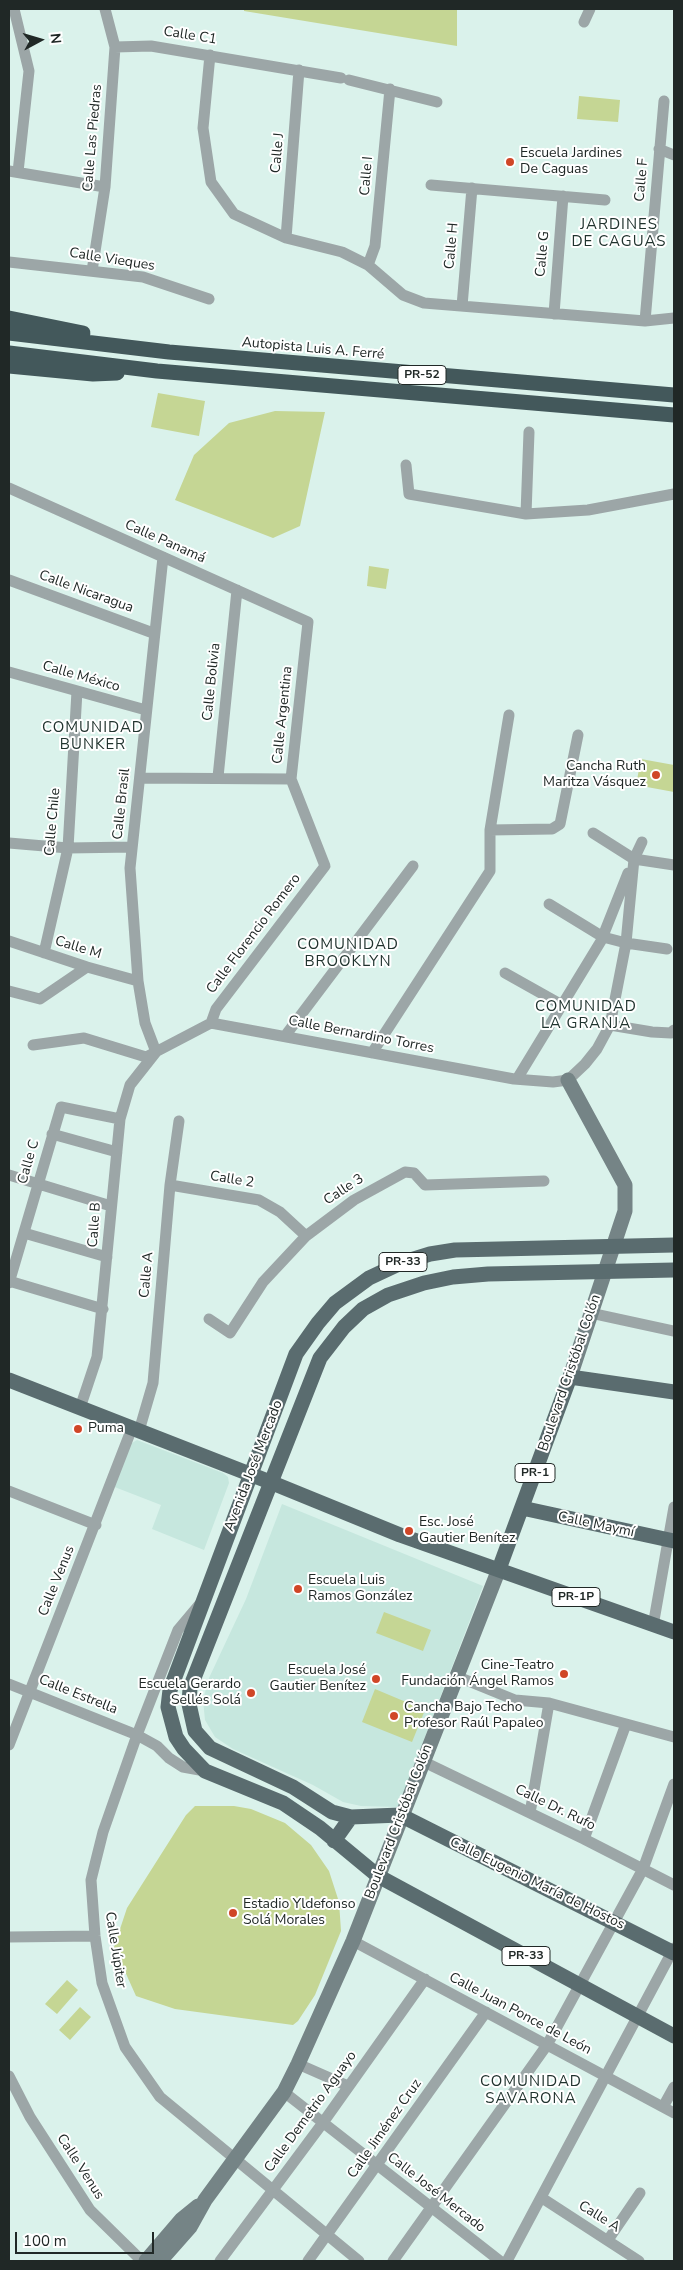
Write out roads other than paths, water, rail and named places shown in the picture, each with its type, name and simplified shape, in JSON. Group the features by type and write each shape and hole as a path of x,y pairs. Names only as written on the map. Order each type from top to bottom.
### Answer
{"highway":[{"path":"9,318 170,352"},
{"name":"Autopista Luis A. Ferré","path":"9,333 170,352 674,395"},
{"name":"PR-52","path":"9,353 157,371 674,415"},
{"path":"9,366 93,374 157,371"}],"main road":[{"name":"Avenida José Mercado","path":"378,1876 334,1840 283,1803 205,1771 180,1743 170,1722 168,1707 170,1690 296,1354 335,1303 369,1278 401,1263 455,1250 674,1245"},
{"name":"Avenida José Mercado","path":"400,1816 351,1817 332,1812 294,1787 210,1748 196,1731 189,1704 190,1688 320,1358 344,1327 364,1309 388,1295 424,1283 453,1277 488,1274 674,1270"},
{"path":"570,1377 674,1392"},
{"name":"Boulevard Cristóbal Colón","path":"499,1569 570,1377"},
{"path":"9,1380 400,1535 499,1569"},
{"name":"Calle Maymí","path":"522,1508 672,1541"},
{"name":"PR-1P","path":"499,1569 674,1632"},
{"name":"Calle Eugenio María de Hostos","path":"400,1816 674,1951"},
{"path":"334,1840 351,1817"},
{"name":"PR-33","path":"378,1876 674,2036"}],"street":[{"path":"14,9 29,71 13,171 105,187"},
{"name":"Calle Las Piedras","path":"92,271 105,187 115,47 104,9"},
{"path":"584,22 590,9"},
{"name":"Calle C1","path":"115,47 151,46 260,63 345,79 437,102"},
{"path":"210,55 203,128 211,182 234,214 286,238 342,252 368,265 403,295 424,303 645,321 674,318"},
{"name":"Calle J","path":"286,238 300,70"},
{"name":"Calle I","path":"368,265 375,246 390,90"},
{"name":"Calle F","path":"645,321 664,101"},
{"path":"659,150 674,155"},
{"path":"430,184 605,200"},
{"name":"Calle H","path":"462,306 472,188"},
{"name":"Calle G","path":"554,314 563,196"},
{"name":"Calle Vieques","path":"9,262 143,277 209,299"},
{"path":"526,514 529,432"},
{"path":"406,465 409,494 526,514 588,510 674,494"},
{"name":"Calle Panamá","path":"9,488 308,622"},
{"name":"Calle Brasil","path":"156,1052 145,1023 138,981 130,868 153,633 163,557"},
{"name":"Calle Nicaragua","path":"9,580 153,633"},
{"name":"Calle Bolivia","path":"218,777 237,590"},
{"name":"Calle Argentina","path":"308,622 291,779 325,866"},
{"name":"Calle México","path":"9,672 146,710"},
{"name":"Calle Chile","path":"44,953 68,848 76,691"},
{"path":"372,1053 490,871 490,830 509,715"},
{"path":"490,830 552,829 560,824 578,734"},
{"path":"140,778 218,777 291,779"},
{"path":"592,833 634,859 674,865"},
{"path":"517,1079 603,936 642,842"},
{"path":"9,843 68,848 132,847"},
{"path":"568,1080 597,1049 610,1025 626,943 634,859"},
{"name":"Calle Florencio Romero","path":"211,1022 216,1009 325,866"},
{"path":"285,1036 413,866"},
{"path":"549,904 603,936 626,943 667,949"},
{"name":"Calle M","path":"9,941 87,967 138,981"},
{"path":"9,991 40,999 87,967"},
{"path":"505,973 562,1005"},
{"path":"33,1045 84,1038 146,1057 211,1022"},
{"name":"Calle Bernardino Torres","path":"211,1022 517,1079 553,1082 568,1080"},
{"path":"610,1025 652,1032 671,1033 674,1030"},
{"name":"Calle B","path":"80,1408 97,1357 120,1119 130,1085 156,1052"},
{"name":"Boulevard Cristóbal Colón","path":"568,1080 624,1185 625,1211 570,1377"},
{"name":"Calle C","path":"9,1282 60,1107 120,1119"},
{"name":"Calle A","path":"135,1430 153,1383 170,1185 179,1121"},
{"path":"52,1134 117,1152"},
{"name":"Calle 3","path":"209,1319 230,1333 264,1282 306,1236 354,1200 405,1172 414,1173 425,1184 544,1181"},
{"path":"9,1175 111,1206"},
{"name":"Calle 2","path":"170,1185 259,1200 280,1212 306,1236"},
{"path":"24,1232 107,1257"},
{"path":"9,1282 103,1310"},
{"path":"591,1313 674,1331"},
{"name":"Calle Venus","path":"9,1745 135,1430"},
{"path":"9,1491 96,1525"},
{"path":"653,1626 672,1541 674,1507"},
{"name":"Boulevard Cristóbal Colón","path":"205,2200 284,2092 298,2064 353,1940 400,1816 499,1569"},
{"name":"Calle Júpiter","path":"204,1598 178,1630 137,1735 103,1832 91,1880 95,1936 102,1983 125,2047 160,2097 272,2192 359,2261"},
{"path":"456,1676 515,1700 549,1703 674,1737"},
{"name":"Calle Estrella","path":"9,1684 137,1735 157,1746 169,1758 183,1766 205,1771"},
{"path":"530,1813 549,1703"},
{"path":"584,1838 626,1724"},
{"name":"Calle Dr. Rufo","path":"422,1761 584,1838 674,1885"},
{"path":"393,2261 547,2045 643,1869 674,1784"},
{"path":"9,1937 95,1936"},
{"name":"Calle Juan Ponce de León","path":"353,1940 674,2113"},
{"path":"507,2261 674,1951"},
{"name":"Calle Demetrio Aguayo","path":"220,2261 322,2124 424,1979"},
{"name":"Calle Jiménez Cruz","path":"308,2261 486,2012"},
{"path":"298,2064 348,2086"},
{"name":"Calle Venus","path":"9,2076 30,2117 90,2210 144,2261"},
{"path":"663,2107 674,2086"},
{"name":"Calle José Mercado","path":"284,2092 322,2124 500,2261"},
{"path":"608,2240 640,2193"},
{"name":"Calle A","path":"542,2198 639,2261"},
{"path":"144,2261 182,2219 205,2200"},
{"path":"160,2261 190,2227 205,2200"}],"place":[{"name":"Escuela Jardines De Caguas","path":"510,162"},
{"name":"Cancha Ruth Maritza Vásquez","path":"656,775"},
{"name":"Puma","path":"78,1429"},
{"name":"Esc. José Gautier Benítez","path":"409,1531"},
{"name":"Escuela Luis Ramos González","path":"298,1589"},
{"name":"Cine-Teatro Fundación Ángel Ramos","path":"564,1674"},
{"name":"Escuela José Gautier Benítez","path":"376,1679"},
{"name":"Escuela Gerardo Sellés Solá","path":"251,1693"},
{"name":"Cancha Bajo Techo Profesor Raúl Papaleo","path":"394,1716"},
{"name":"Estadio Yldefonso Solá Morales","path":"233,1913"}],"district":[{"name":"JARDINES DE CAGUAS","path":"619,234"},
{"name":"COMUNIDAD BUNKER","path":"93,736"},
{"name":"COMUNIDAD BROOKLYN","path":"348,954"},
{"name":"COMUNIDAD LA GRANJA","path":"586,1016"},
{"name":"COMUNIDAD SAVARONA","path":"531,2090"}]}
